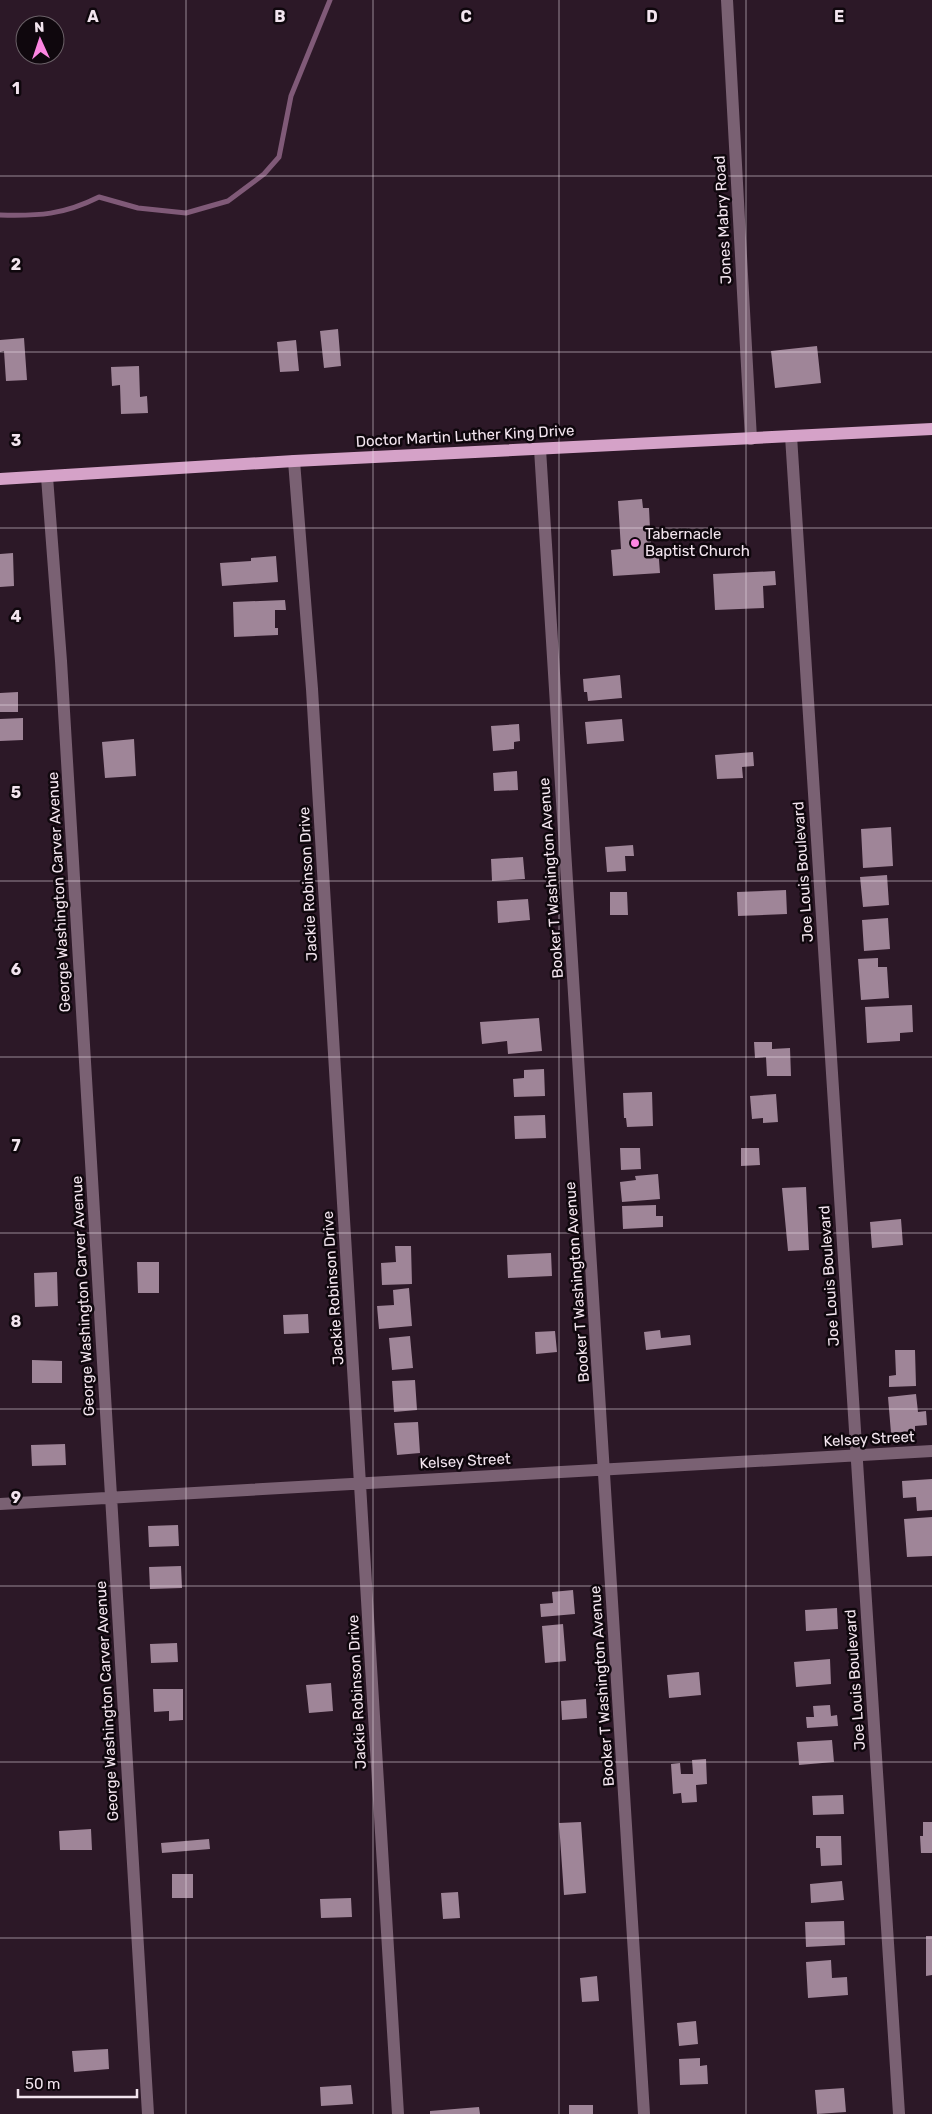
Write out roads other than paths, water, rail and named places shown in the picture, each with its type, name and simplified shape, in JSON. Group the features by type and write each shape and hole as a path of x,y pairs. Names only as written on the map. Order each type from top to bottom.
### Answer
{"main road":[{"name":"Doctor Martin Luther King Drive","path":"0,479 294,461 750,439 932,428"}],"street":[{"name":"Jones Mabry Road","path":"727,0 750,439"},
{"name":"Joe Louis Boulevard","path":"791,436 899,2114"},
{"name":"Booker T Washington Avenue","path":"540,449 644,2114"},
{"name":"Jackie Robinson Drive","path":"294,461 312,689 362,1484 398,2114"},
{"name":"George Washington Carver Avenue","path":"47,477 61,661 148,2114"},
{"name":"Kelsey Street","path":"0,1504 932,1451"}],"waterway":[{"path":"0,215 51,213 74,208 99,197 138,208 186,213 228,201 264,174 279,157 291,96 330,0"}],"place":[{"name":"Tabernacle Baptist Church","path":"635,543"}]}
